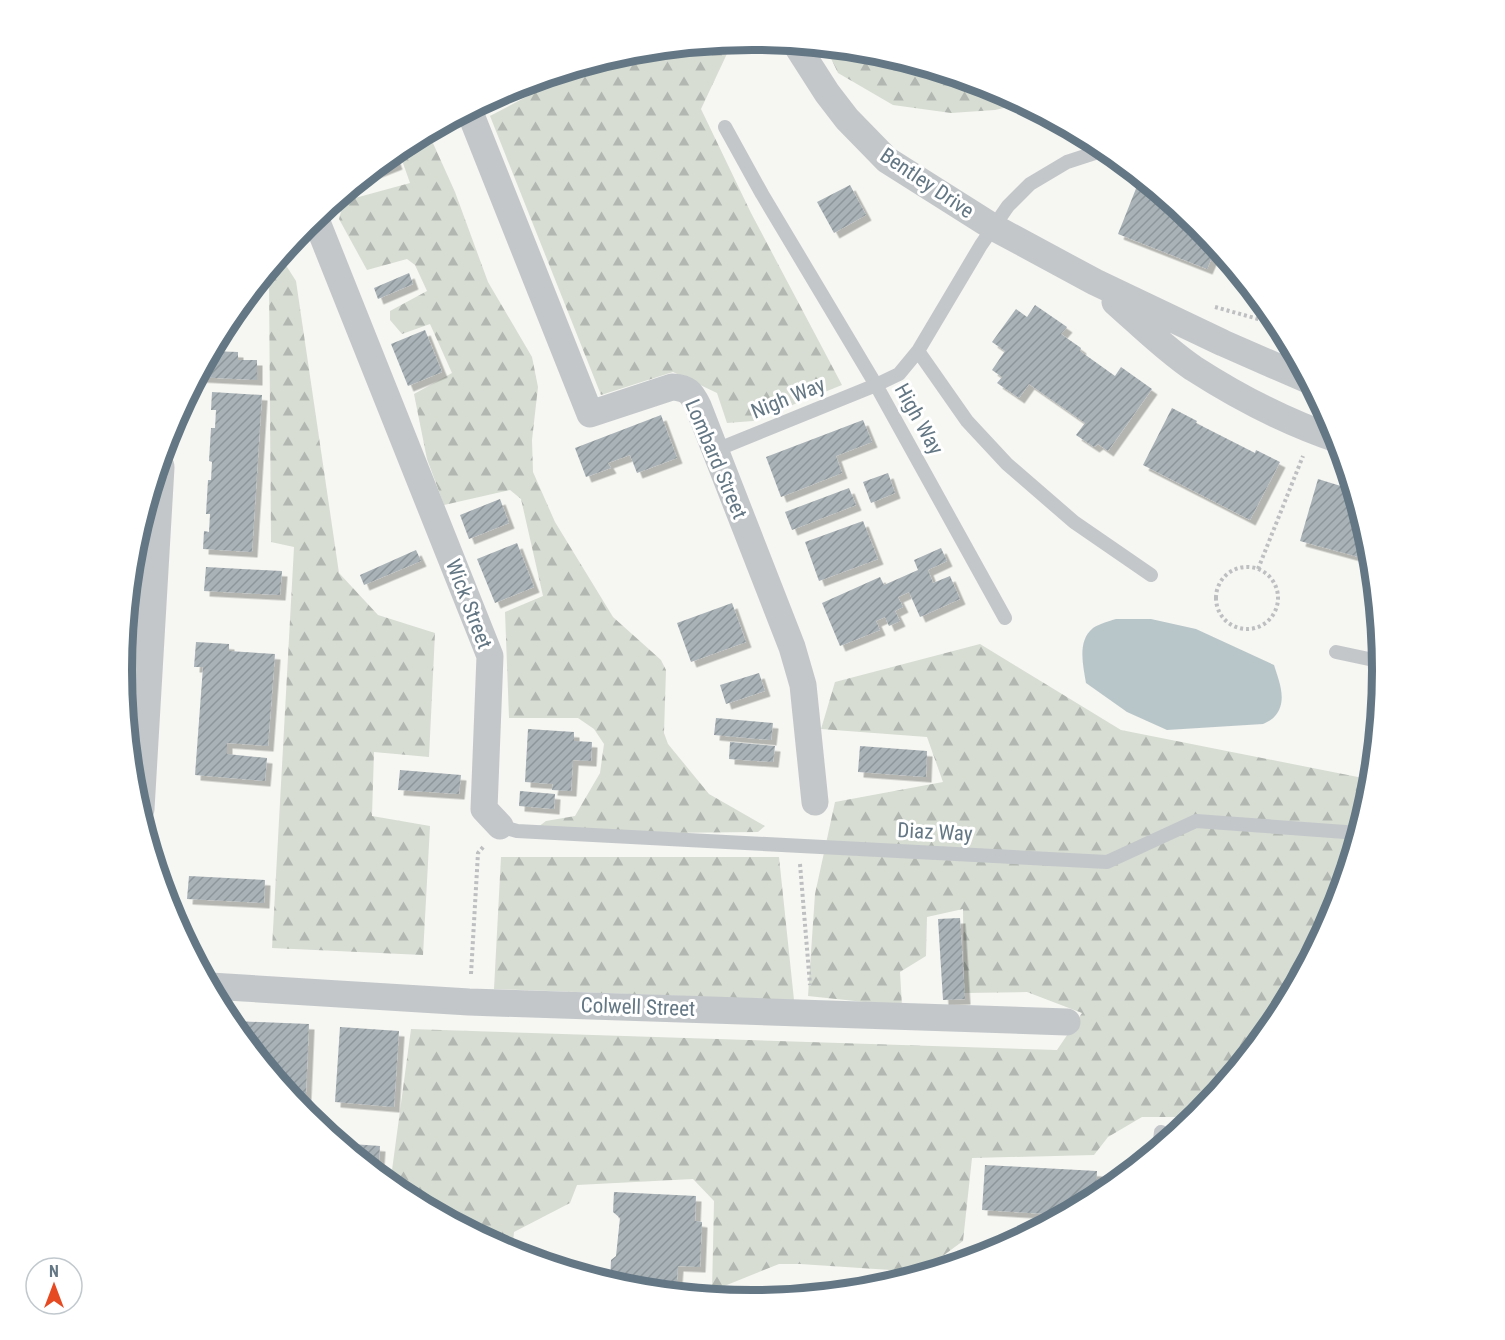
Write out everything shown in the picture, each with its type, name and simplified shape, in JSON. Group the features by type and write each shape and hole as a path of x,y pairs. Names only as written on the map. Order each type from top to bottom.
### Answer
{"street":[{"name":"Bentley Drive","path":"801,52 847,119 887,160 993,226 1095,282 1223,344 1299,376"},
{"name":"Lombard Street","path":"472,117 590,414 665,388 682,388 692,394 792,647 803,685 815,802"},
{"name":"Wick Street","path":"319,226 490,656 484,809 500,826"},
{"name":"Bentley Drive","path":"1095,282 1150,334 1192,367 1248,400 1327,436"},
{"path":"140,770 156,499"},
{"name":"Colwell Street","path":"219,987 469,1002 1067,1022"}],"lane":[{"path":"725,128 876,385"},
{"name":"High Way","path":"1005,618 876,385 899,374 918,351 993,226 1008,206 1030,184 1067,162 1095,153"},
{"path":"918,351 967,421 1007,464 1074,522 1150,575"},
{"name":"Nigh Way","path":"716,450 876,385"},
{"path":"1336,652 1373,660"},
{"name":"Diaz Way","path":"500,826 517,831 1107,862 1196,821 1352,832"},
{"path":"1160,1138 1161,1132"}],"path":[{"path":"1209,306 1265,321"},
{"path":"1258,569 1305,452"},
{"path":"1238,568 1258,569 1273,582 1277,591 1278,601 1275,611 1270,620 1262,626 1241,629 1231,626 1217,610 1215,600 1221,580 1238,568"},
{"path":"469,1002 478,853 500,826"},
{"path":"798,846 812,1013"}],"green space":[{"path":"728,51 701,109 751,213 842,385 753,421 727,423 717,393 673,372 601,395 490,116 555,81 592,71 631,61"},
{"path":"829,55 874,61 952,82 1011,106 995,110 951,113 893,105 838,73"},
{"path":"431,140 455,192 488,282 532,357 538,387 532,440 533,472 555,522 613,617 661,660 666,670 664,733 668,744 709,794 765,826 758,832 555,834 538,827 546,821 575,816 600,773 604,744 594,729 578,718 509,718 505,612 543,596 521,499 510,490 444,505 427,459 414,394 452,373 430,324 402,334 390,320 390,311 427,291 415,265 407,259 367,270 339,219 344,203 346,200 410,183 401,159"},
{"path":"284,263 296,281 339,573 378,615 435,633 429,757 374,752 372,816 430,826 423,955 272,948 294,547 271,542 269,283"},
{"path":"980,644 1121,730 1363,778 1352,831 1340,869 1309,944 1268,1015 1219,1079 1183,1117 1142,1117 1108,1137 1094,1155 972,1158 963,1241 933,1263 905,1271 779,1264 712,1289 714,1201 693,1179 577,1185 570,1203 514,1232 513,1242 478,1227 442,1207 391,1174 411,1029 1057,1050 1082,1013 1027,992 964,993 963,909 927,917 926,956 900,972 902,1006 808,996 815,894 835,802 943,782 927,737 821,729 835,682"},
{"path":"501,857 779,857 794,1000 494,989"}],"shaded area":[{"path":"1116,619 1151,619 1196,629 1274,665 1282,697 1279,710 1273,718 1263,724 1167,730 1127,712 1086,683 1083,661 1083,646 1088,633 1095,627"}],"building":[{"path":"1138,184 1162,203 1214,255 1207,269 1118,234"},
{"path":"850,185 866,215 834,233 817,202"},
{"path":"409,273 413,284 378,299 374,288"},
{"path":"1035,305 1067,327 1061,334 1081,348 1080,351 1115,376 1121,367 1152,389 1108,451 1098,444 1094,447 1076,435 1085,423 1029,384 1019,398 997,383 1002,377 992,370 1005,351 992,342 1016,309 1027,317"},
{"path":"425,330 442,372 408,386 391,344"},
{"path":"220,351 238,352 238,360 257,360 257,380 206,377"},
{"path":"212,392 262,395 252,552 203,549 204,531 209,532 210,514 206,514 208,480 211,480 212,462 209,461 211,428 215,428 216,410 211,410"},
{"path":"1172,408 1255,453 1256,450 1280,462 1250,520 1143,465"},
{"path":"661,415 677,458 637,473 630,455 608,463 611,468 586,477 575,448"},
{"path":"863,420 872,442 836,456 842,473 781,497 766,457"},
{"path":"888,473 895,493 871,503 863,482"},
{"path":"1318,479 1344,487 1352,509 1363,558 1300,541"},
{"path":"849,488 856,505 792,530 785,512"},
{"path":"500,499 509,523 469,539 460,515"},
{"path":"863,521 878,559 819,581 805,542"},
{"path":"517,543 534,587 495,603 477,559"},
{"path":"941,548 947,561 928,570 933,583 950,576 960,599 920,617 909,592 898,597 903,607 895,611 900,621 889,626 885,617 876,621 880,630 840,646 822,603 880,577 884,585 918,570 914,560"},
{"path":"416,550 421,561 364,585 360,575"},
{"path":"206,567 282,571 280,595 204,591"},
{"path":"732,603 746,642 691,662 677,623"},
{"path":"196,642 229,644 229,651 275,654 268,746 227,743 227,754 267,758 265,781 195,775 203,667 194,667"},
{"path":"759,673 765,691 726,704 720,685"},
{"path":"716,718 773,723 771,740 714,735"},
{"path":"528,729 574,732 574,741 592,742 591,761 573,760 571,791 552,790 553,784 525,782"},
{"path":"730,742 775,746 773,762 729,759"},
{"path":"860,746 927,751 926,777 858,772"},
{"path":"400,770 461,775 459,794 398,790"},
{"path":"520,791 555,794 554,809 519,806"},
{"path":"189,876 265,880 264,903 187,899"},
{"path":"960,918 965,999 943,1000 938,919"},
{"path":"241,1021 309,1024 306,1100 260,1048"},
{"path":"340,1027 399,1031 394,1107 335,1102"},
{"path":"352,1144 380,1146 379,1165 375,1162"},
{"path":"985,1165 1097,1171 1096,1186 1050,1214 982,1210"},
{"path":"614,1192 696,1196 695,1221 702,1222 700,1267 678,1266 677,1285 610,1274 611,1260 616,1256 620,1218 613,1212"}]}
